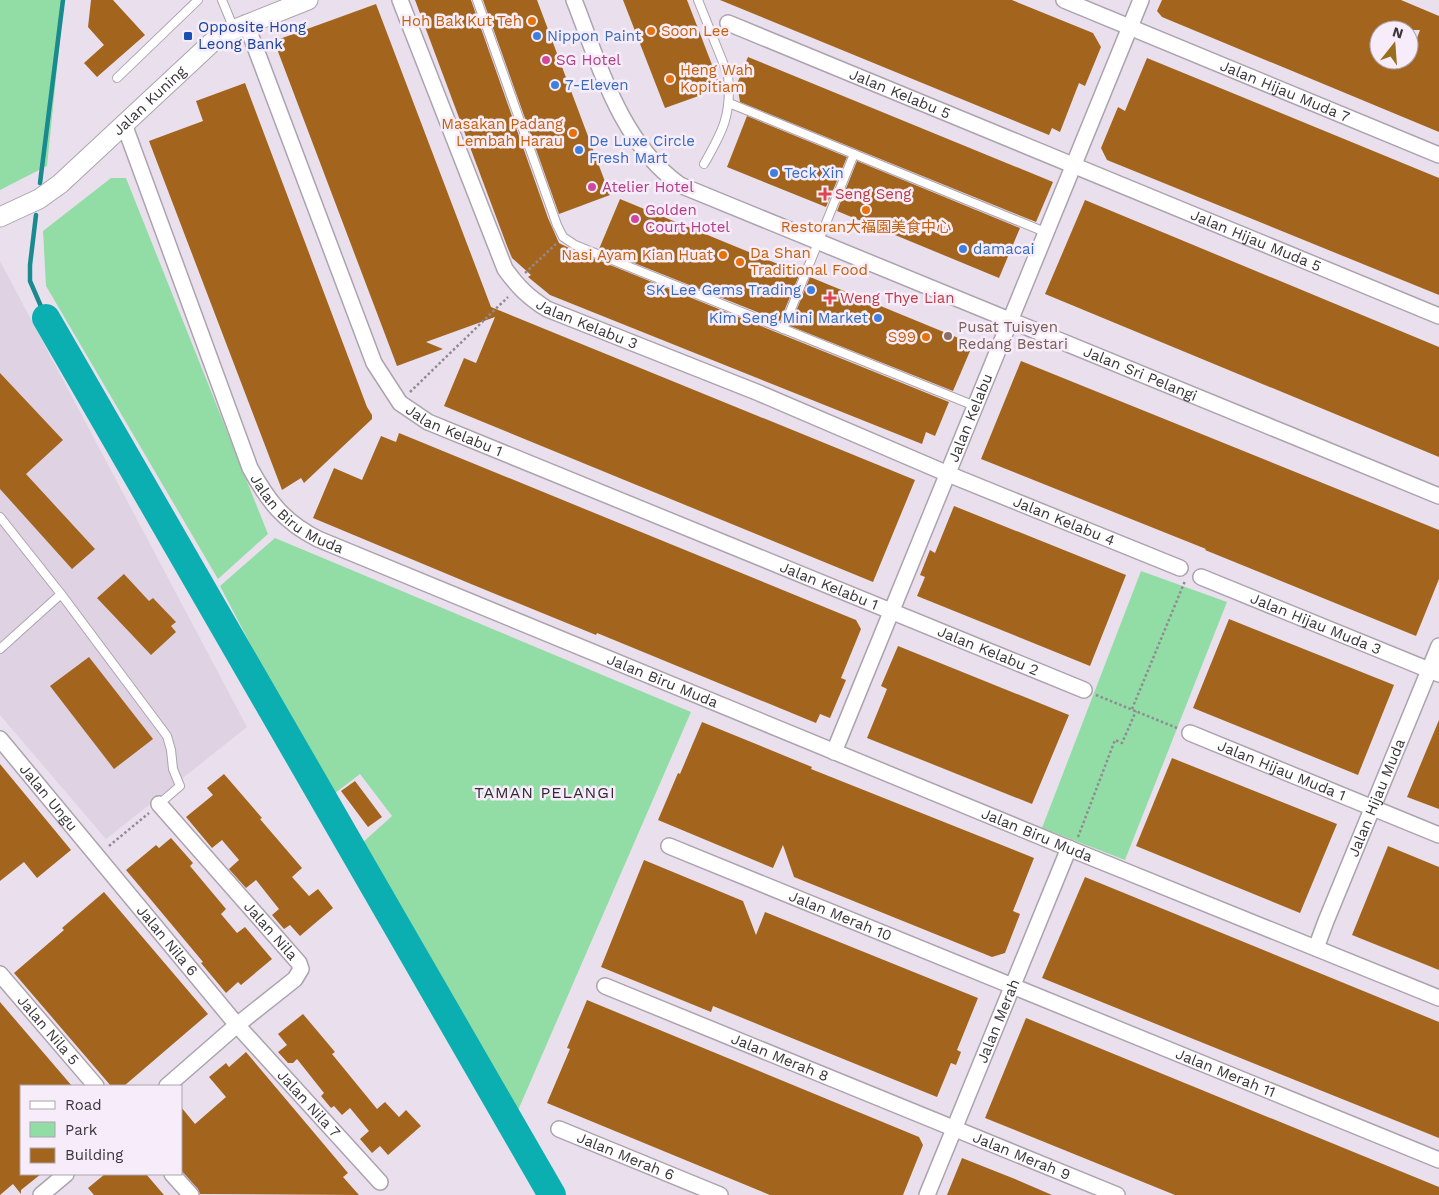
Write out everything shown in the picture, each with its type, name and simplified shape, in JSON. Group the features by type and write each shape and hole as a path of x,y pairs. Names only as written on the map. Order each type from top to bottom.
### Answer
{"street":[{"name":"Jalan Kuning","path":"0,217 39,199 60,184 220,35 308,0"},
{"name":"Jalan Kelabu 3","path":"400,0 505,269 517,285 547,309 759,393 948,474"},
{"name":"Jalan Sri Pelangi","path":"574,0 623,120 648,157 665,174 680,185 1439,496"},
{"name":"Jalan Hijau Muda 7","path":"1064,0 1439,155"},
{"name":"Jalan Kelabu","path":"834,752 1140,0"},
{"name":"Jalan Kelabu 5","path":"728,22 1072,165"},
{"name":"Jalan Kelabu 1","path":"240,26 374,363 400,402 428,422 891,611"},
{"name":"Jalan Biru Muda","path":"124,124 250,468 264,494 298,529 326,543 834,752 1439,998"},
{"name":"Jalan Hijau Muda 5","path":"1072,165 1439,316"},
{"name":"Jalan Kelabu 4","path":"948,474 1190,573"},
{"name":"Jalan Hijau Muda 3","path":"1190,573 1434,672"},
{"name":"Jalan Kelabu 2","path":"891,611 1084,690"},
{"name":"Jalan Hijau Muda","path":"1316,948 1373,807 1434,672 1439,646"},
{"name":"Jalan Hijau Muda 1","path":"1190,733 1439,835"},
{"name":"Jalan Ungu","path":"0,739 97,856"},
{"name":"Jalan Nila","path":"159,804 299,963 301,969 295,979 237,1025 168,1085"},
{"name":"Jalan Merah 10","path":"669,846 1012,986"},
{"name":"Jalan Merah","path":"927,1195 1012,986 1071,849"},
{"name":"Jalan Nila 6","path":"97,856 237,1025"},
{"name":"Jalan Nila 5","path":"0,974 95,1085"},
{"name":"Jalan Merah 8","path":"605,986 954,1128"},
{"name":"Jalan Merah 11","path":"1012,986 1439,1160"},
{"name":"Jalan Nila 7","path":"237,1025 380,1182"},
{"name":"Jalan Merah 9","path":"954,1128 1117,1195"},
{"name":"Jalan Merah 6","path":"559,1129 720,1195"},
{"path":"41,1195 65,1175"},
{"path":"173,1175 190,1195"}],"lane":[{"path":"117,78 198,0"},
{"path":"222,0 240,26"},
{"path":"477,0 557,225 563,237 575,245 975,406"},
{"path":"698,0 728,75 729,103 722,133 704,164"},
{"path":"729,103 1045,232"},
{"path":"783,329 854,154"},
{"path":"0,517 61,594 167,736 173,769 180,786 159,804"},
{"path":"0,649 61,594"}],"path":[{"path":"400,402 563,237"},
{"path":"1132,710 1190,573"},
{"path":"1084,690 1190,733"},
{"path":"1071,849 1115,740 1122,742 1136,711"},
{"path":"97,856 159,804"}],"shaded area":[{"path":"0,261 247,727 106,839 0,715"}],"green space":[{"path":"0,0 64,0 47,166 0,190"},
{"path":"111,178 126,178 268,534 218,579 46,286 43,231"},
{"path":"275,538 691,712 516,1115 361,844 392,816 360,774 330,797 220,586"},
{"path":"1141,571 1227,602 1125,860 1042,828"}],"building":[{"path":"91,0 113,0 145,35 97,77 84,63 104,45 88,27"},
{"path":"415,0 471,0 548,218 559,243 949,402 935,436 926,432 922,444 550,295 528,277 531,275 512,258 507,246"},
{"path":"483,0 537,0 610,195 559,214"},
{"path":"623,0 687,0 721,88 665,108"},
{"path":"720,0 1012,0 1093,33 1101,47 1085,86 1079,83 1060,132 1052,128 1049,135"},
{"path":"1162,0 1401,0 1439,16 1439,132 1162,17 1157,11"},
{"path":"376,4 491,307 915,480 873,582 444,406 464,358 476,363 495,317 426,342 443,349 397,366 274,41"},
{"path":"748,57 1053,182 1036,222 740,102 737,84"},
{"path":"1147,58 1439,178 1439,295 1107,160 1101,148 1118,107 1125,111"},
{"path":"245,83 367,407 372,415 372,419 304,483 301,478 282,490 149,141 203,121 196,101"},
{"path":"747,116 847,157 826,207 727,167"},
{"path":"857,161 1020,228 999,278 837,211"},
{"path":"620,199 800,273 780,321 599,249"},
{"path":"1085,200 1439,347 1439,457 1045,294"},
{"path":"810,277 973,344 953,391 790,326"},
{"path":"1021,361 1439,530 1439,579 1416,636 981,459"},
{"path":"0,373 63,440 26,474 95,549 72,569 0,489"},
{"path":"399,433 856,620 861,629 841,678 846,680 830,718 820,714 816,723 597,633 596,635 313,518 334,468 362,480 381,436 396,442"},
{"path":"954,506 1126,575 1090,666 917,596 925,577 920,575 930,550 935,553"},
{"path":"124,574 149,601 153,598 176,622 171,626 176,632 151,655 97,598"},
{"path":"1229,619 1394,685 1358,775 1193,708"},
{"path":"898,646 1069,715 1032,804 867,738 887,689 881,686"},
{"path":"89,657 153,739 114,769 50,686"},
{"path":"1439,720 1439,809 1407,797"},
{"path":"702,722 812,767 811,769 1034,858 1013,911 1020,914 1005,953 992,957 794,877 783,845 773,868 658,820"},
{"path":"1172,758 1337,824 1300,913 1136,846"},
{"path":"0,764 71,850 37,878 24,862 0,881"},
{"path":"224,774 302,868 292,877 309,896 318,889 333,908 300,936 290,925 284,929 272,915 279,909 256,880 246,888 229,869 239,860 222,840 212,848 186,817 213,795 207,788"},
{"path":"355,781 382,817 368,827 341,791"},
{"path":"171,838 193,863 190,866 226,909 221,914 237,933 245,927 272,959 241,985 238,982 226,993 201,963 203,962 126,870 156,845 159,848"},
{"path":"1388,846 1439,867 1439,970 1352,935"},
{"path":"644,860 743,901 756,935 765,912 978,998 957,1050 961,1052 956,1065 951,1063 937,1097 713,1006 711,1012 601,967"},
{"path":"1085,877 1439,1022 1439,1138 1042,978"},
{"path":"104,892 208,1014 125,1085 110,1085 14,973 64,930 62,928"},
{"path":"587,1000 919,1137 923,1145 903,1195 770,1195 547,1103 570,1049 567,1048"},
{"path":"0,1002 71,1085 20,1085 20,1175 40,1175 21,1190 21,1194 13,1184 0,1195"},
{"path":"303,1014 335,1052 332,1054 377,1109 385,1102 399,1117 406,1110 421,1126 388,1155 380,1146 372,1153 360,1139 369,1131 350,1108 342,1115 334,1106 331,1108 321,1096 324,1093 297,1059 293,1063 288,1063 278,1052 287,1045 278,1034"},
{"path":"1026,1018 1439,1187 1439,1195 1175,1195 985,1118"},
{"path":"246,1052 348,1173 343,1177 359,1195 200,1194 198,1189 182,1171 182,1108 195,1124 226,1097 209,1077 226,1063 229,1067"},
{"path":"962,1158 1015,1179 1052,1195 947,1195"},
{"path":"104,1175 147,1175 164,1195 94,1195 88,1188"}],"waterway":[{"path":"40,183 63,0"},
{"path":"36,215 30,281 46,318"},
{"path":"46,318 552,1195"}],"place":[{"name":"Hoh Bak Kut Teh","path":"532,21"},
{"name":"Soon Lee","path":"651,31"},
{"name":"Opposite Hong Leong Bank","path":"188,36"},
{"name":"Nippon Paint","path":"537,36"},
{"name":"SG Hotel","path":"546,60"},
{"name":"Heng Wah Kopitiam","path":"670,79"},
{"name":"7-Eleven","path":"555,85"},
{"name":"Masakan Padang Lembah Harau","path":"573,133"},
{"name":"De Luxe Circle Fresh Mart","path":"579,150"},
{"name":"Teck Xin","path":"774,173"},
{"name":"Atelier Hotel","path":"592,187"},
{"name":"Seng Seng","path":"825,194"},
{"name":"Restoran大福園美食中心","path":"866,210"},
{"name":"Golden Court Hotel","path":"635,219"},
{"name":"damacai","path":"963,249"},
{"name":"Nasi Ayam Kian Huat","path":"723,255"},
{"name":"Da Shan Traditional Food","path":"740,262"},
{"name":"SK Lee Gems Trading","path":"811,290"},
{"name":"Weng Thye Lian","path":"830,298"},
{"name":"Kim Seng Mini Market","path":"878,318"},
{"name":"Pusat Tuisyen Redang Bestari","path":"948,336"},
{"name":"S99","path":"926,337"}],"district":[{"name":"TAMAN PELANGI","path":"545,792"}]}
